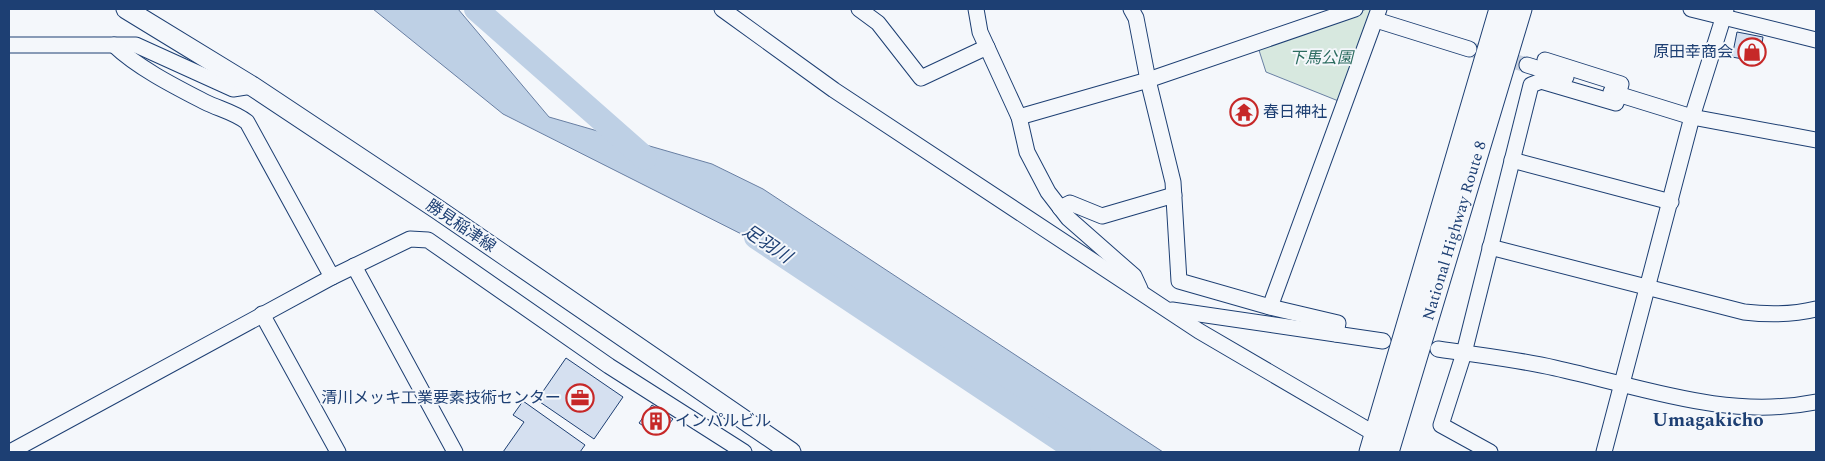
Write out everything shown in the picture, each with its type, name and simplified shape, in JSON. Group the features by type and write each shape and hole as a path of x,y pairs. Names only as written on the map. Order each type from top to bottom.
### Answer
{"highway":[{"name":"National Highway Route 8","path":"1385,447 1500,9"},
{"name":"National Highway Route 8","path":"1385,447 1521,9"}],"main road":[{"name":"勝見稲津線","path":"126,9 252,86 437,209 790,452"}],"street":[{"path":"722,9 834,90 1166,309 1385,447"},
{"path":"859,9 878,23 921,78 987,47"},
{"path":"976,9 980,32 1019,117 1027,152 1048,192 1068,218 1134,276 1143,294"},
{"path":"1131,9 1136,18 1148,80 1173,182 1179,281 1338,324 1336,334"},
{"path":"1019,117 1148,80 1355,9"},
{"path":"1691,9 1724,13 1816,40"},
{"path":"1604,452 1692,117 1724,13"},
{"path":"1270,307 1378,15 1469,49"},
{"path":"9,45 136,45 233,89 252,86"},
{"path":"114,45 127,58 207,103 239,116 247,122 332,277"},
{"path":"1490,452 1441,425 1464,353 1531,85 1541,81 1616,103 1620,94 1621,84 1545,60"},
{"path":"1527,65 1692,117 1816,140"},
{"path":"1512,160 1670,202"},
{"path":"1060,208 1070,203 1102,216 1174,195"},
{"path":"10,452 262,314 410,239 428,240 609,366 744,452"},
{"path":"1490,247 1744,312 1774,315 1816,309"},
{"path":"354,266 455,452"},
{"path":"1166,309 1383,341"},
{"path":"262,314 338,452"},
{"path":"1438,349 1554,368 1700,403 1728,407 1776,408 1816,402"}],"green space":[{"name":"下馬公園","path":"1367,9 1373,9 1341,102 1266,72 1257,44"}],"water":[{"path":"373,9 458,9 549,117 712,164 763,189 1163,452 1081,452 783,255 503,114"}],"building":[{"path":"1737,32 1763,37 1759,62 1732,57"},
{"name":"清川メッキ工業要素技術センター","path":"566,358 623,397 594,439 537,400"},
{"path":"523,401 585,445 580,452 503,452 524,422 513,415"},
{"name":"インパルビル","path":"652,405 673,419 661,434 655,434 639,423"}],"waterway":[{"name":"足羽川","path":"476,9 645,158"},
{"name":"足羽川","path":"756,237 1079,452"}],"tunnel":[{"path":"1469,49 1527,65"}],"place":[{"name":"原田幸商会","path":"1752,52"},
{"name":"春日神社","path":"1244,112"},
{"name":"清川メッキ工業要素技術センター","path":"580,398"},
{"name":"インパルビル","path":"656,421"}],"district":[{"name":"Umagakicho","path":"1708,420"}]}
